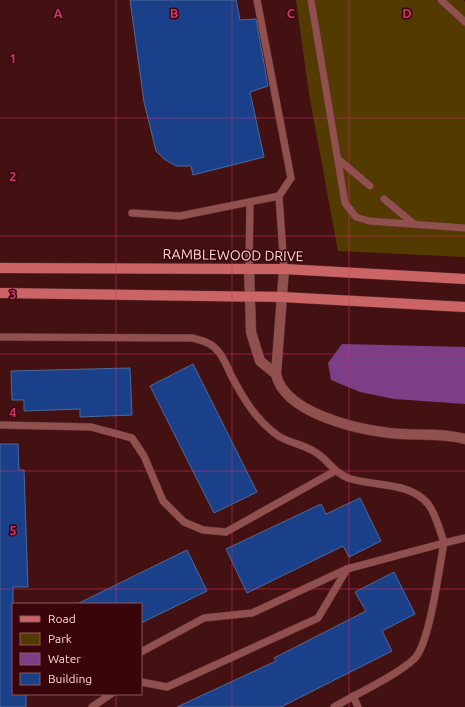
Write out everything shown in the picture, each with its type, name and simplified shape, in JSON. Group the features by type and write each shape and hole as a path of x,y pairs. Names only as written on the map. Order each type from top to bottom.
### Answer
{"street":[{"name":"RAMBLEWOOD DRIVE","path":"0,268 249,268 465,279"},
{"path":"249,268 251,332 260,361 276,374"},
{"path":"284,269 276,374 278,382 295,402 321,416 359,428 390,433 465,439"},
{"path":"0,293 282,297 465,307"}],"lane":[{"path":"257,0 291,178 279,196 284,269"},
{"path":"311,0 345,203 356,217 368,221 465,228"},
{"path":"441,0 465,22"},
{"path":"338,159 370,186"},
{"path":"132,213 180,216 279,196"},
{"path":"384,199 414,224"},
{"path":"249,268 250,202"},
{"path":"0,337 192,338 206,341 217,349 241,394 261,423 278,436 306,446 317,453 335,471 349,478 413,492 428,504 444,543 426,637 416,657 401,669 334,707"},
{"path":"0,426 91,427 132,438 144,456 163,502 184,522 203,530 226,532 335,471"},
{"path":"142,651 204,618 252,613 347,570 465,538"},
{"path":"142,682 167,687 318,618 347,570"},
{"path":"92,707 110,695"},
{"path":"353,696 358,707"}],"green space":[{"path":"296,0 463,0 465,2 465,257 338,251 309,94"}],"water":[{"path":"342,344 465,347 465,404 394,399 360,392 331,380 328,363"}],"building":[{"path":"130,0 236,0 240,20 256,19 268,86 250,92 264,157 193,175 191,166 176,166 164,159 156,151 144,102"},
{"path":"193,364 257,492 214,513 150,386"},
{"path":"130,368 132,415 80,417 80,409 24,411 24,400 12,400 11,371"},
{"path":"0,444 18,444 19,470 24,470 28,587 13,587 12,695 26,695 26,707 0,707"},
{"path":"360,498 381,541 349,557 343,546 247,593 226,549 321,504 326,514"},
{"path":"187,550 207,591 142,623 142,603 79,603"},
{"path":"394,572 415,614 382,631 392,651 281,707 177,707 276,661 274,658 366,611 355,592"}]}
